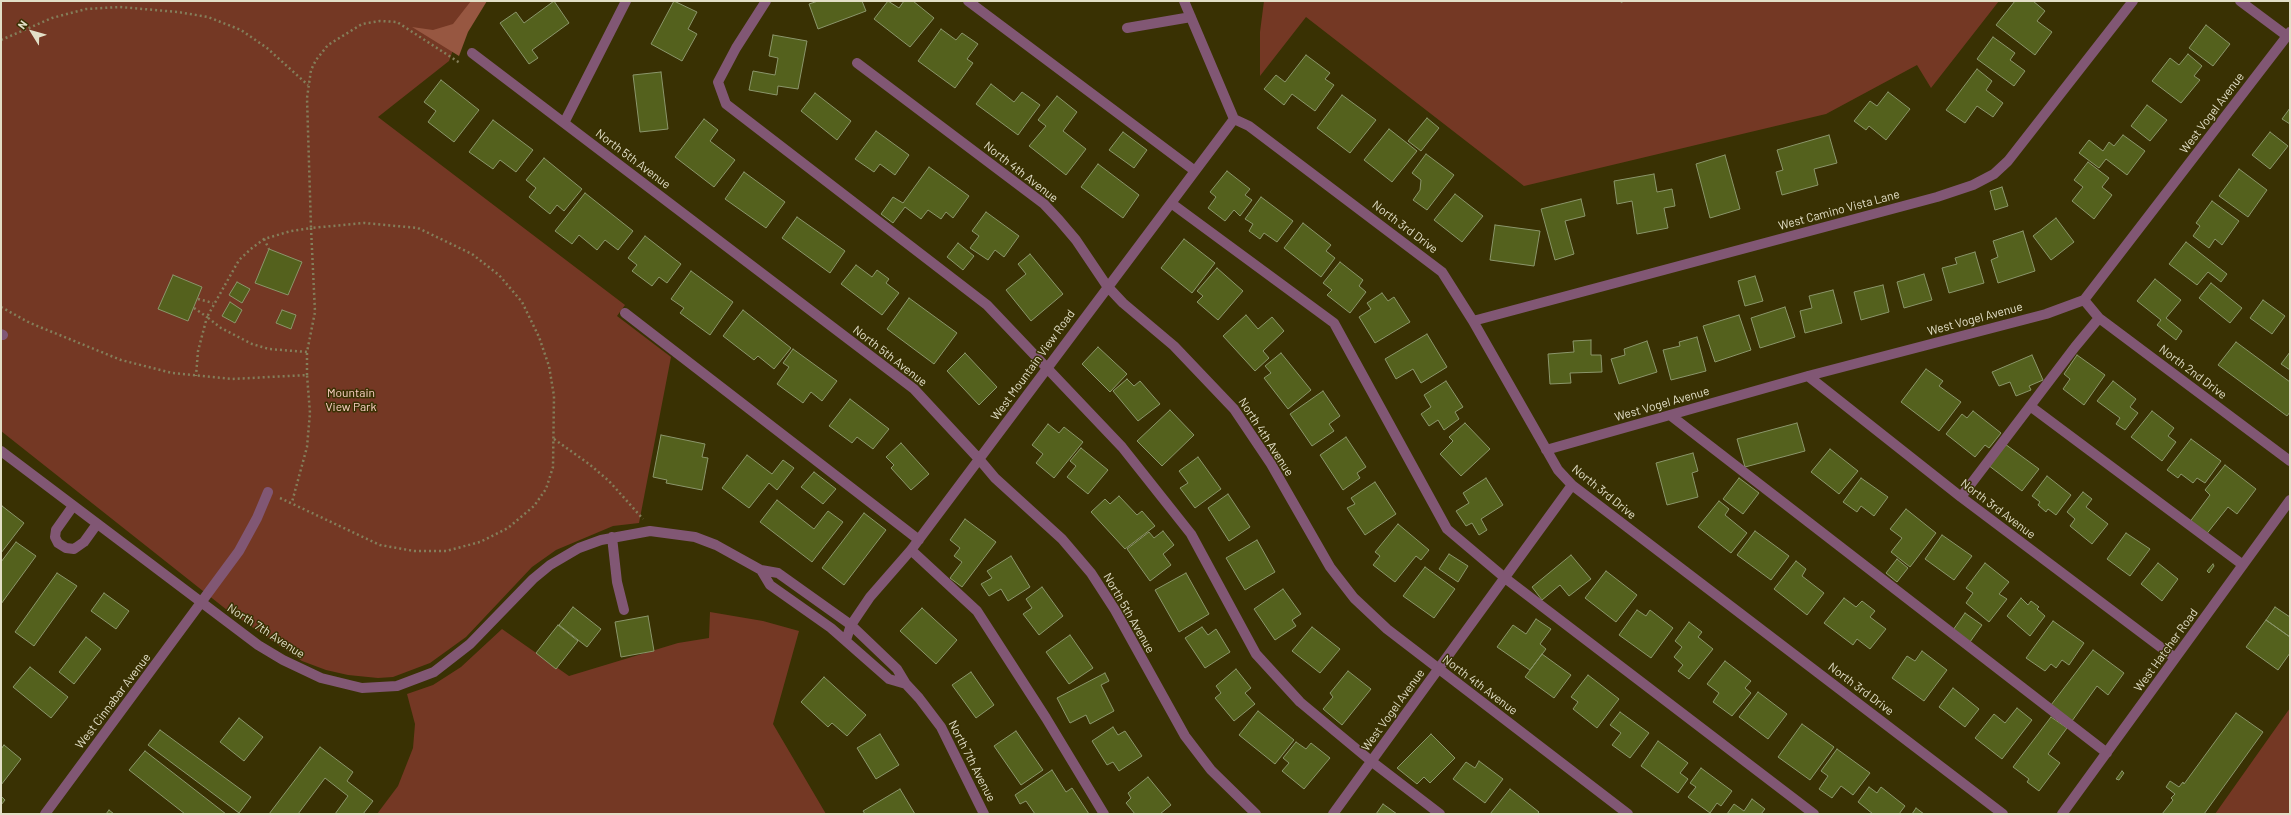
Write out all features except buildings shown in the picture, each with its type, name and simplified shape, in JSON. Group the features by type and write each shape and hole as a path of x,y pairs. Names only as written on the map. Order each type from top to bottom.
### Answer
{"street":[{"path":"564,123 626,1"},
{"path":"766,1 736,48 718,82 726,104 987,305 1122,447 1192,534 1256,654 1300,702 1371,761 1440,814"},
{"path":"968,1 1195,171"},
{"path":"1184,1 1234,119"},
{"name":"West Camino Vista Lane","path":"1473,321 1937,197 1973,186 1994,174 2008,161 2133,1"},
{"path":"2240,1 2288,34"},
{"path":"1127,28 1191,18"},
{"name":"West Vogel Avenue","path":"1546,450 1808,376 2046,314 2084,300 2288,34"},
{"name":"North 5th Avenue","path":"472,53 914,389 980,459 995,478 1062,539 1091,573 1115,610 1185,736 1211,770 1256,814"},
{"name":"North 4th Avenue","path":"857,63 1044,204 1076,240 1108,286 1123,303 1174,346 1234,408 1271,464 1330,567 1354,598 1387,629 1438,670 1628,814"},
{"name":"West Mountain View Road","path":"846,640 851,625 870,597 911,550 1234,119"},
{"name":"North 3rd Drive","path":"1234,119 1249,126 1442,272 1473,321 1558,470 1572,485 2003,814"},
{"path":"1171,203 1334,323 1447,529 1506,578 1814,814"},
{"name":"North 2nd Drive","path":"2084,300 2100,318 2290,461"},
{"path":"625,313 918,540"},
{"path":"1961,497 2075,346 2100,318"},
{"name":"North 3rd Avenue","path":"1808,376 1961,497 2175,658"},
{"path":"2030,406 2243,565"},
{"path":"1670,415 2107,753"},
{"name":"North 7th Avenue","path":"1,451 201,603 258,644 308,672 339,684 362,688 397,686 434,672 456,657 533,579 550,565 579,548 612,537 650,531 695,537 716,545 761,570 778,573 851,625 897,669 906,684 919,698 941,728 984,814"},
{"name":"West Vogel Avenue","path":"1333,814 1506,578 1572,485"},
{"name":"West Cinnabar Avenue","path":"47,813 239,551 258,518 268,492"},
{"name":"West Hatcher Road","path":"2062,814 2290,500"},
{"path":"74,506 56,530 55,537 58,543 66,548 74,549 84,542 97,524"},
{"path":"612,537 617,582 624,610"},
{"path":"911,550 977,611 1046,718 1104,814"},
{"path":"761,570 770,585 846,640 889,679 906,684"}],"path":[{"path":"1621,1 1625,4"},
{"path":"1,40 52,18 86,9 120,7 178,12 208,17 241,30 272,52 309,86"},
{"path":"292,502 307,447 310,413 306,375 307,352 315,312 307,98 310,70 328,45 362,24 380,21 398,22 460,63"},
{"path":"196,376 198,351 207,317 213,302 240,260 264,239 291,231 364,223 418,228 472,254 499,275 522,302 539,337 549,366 554,396 553,467 546,489 534,506 500,532 480,542 446,551 414,551 380,545 292,502 280,497 278,502"},
{"path":"264,239 269,249"},
{"path":"198,299 213,302"},
{"path":"1,307 36,325 121,360 172,373 232,379 306,375"},
{"path":"194,308 221,328 252,344 269,349 307,352"},
{"path":"553,439 589,464 609,481 642,517 650,531"}],"green space":[{"name":"Mountain View Park","path":"1,1 471,1 449,61 378,117 625,305 617,316 671,357 639,523 613,526 556,550 532,567 466,637 430,663 393,677 378,678 348,675 326,670 302,661 227,610 1,431"},
{"path":"1264,1 1999,1 1931,88 1917,65 1826,114 1524,186 1306,17 1260,76 1260,32"},
{"path":"710,612 763,621 799,631 773,724 826,814 377,814 398,786 413,748 415,724 407,694 433,685 461,667 502,629 569,676 678,643 709,638"},
{"path":"2290,708 2290,814 2215,814"}],"shaded area":[{"path":"471,1 487,1 468,32 459,56 412,27 433,30 453,24"}]}
